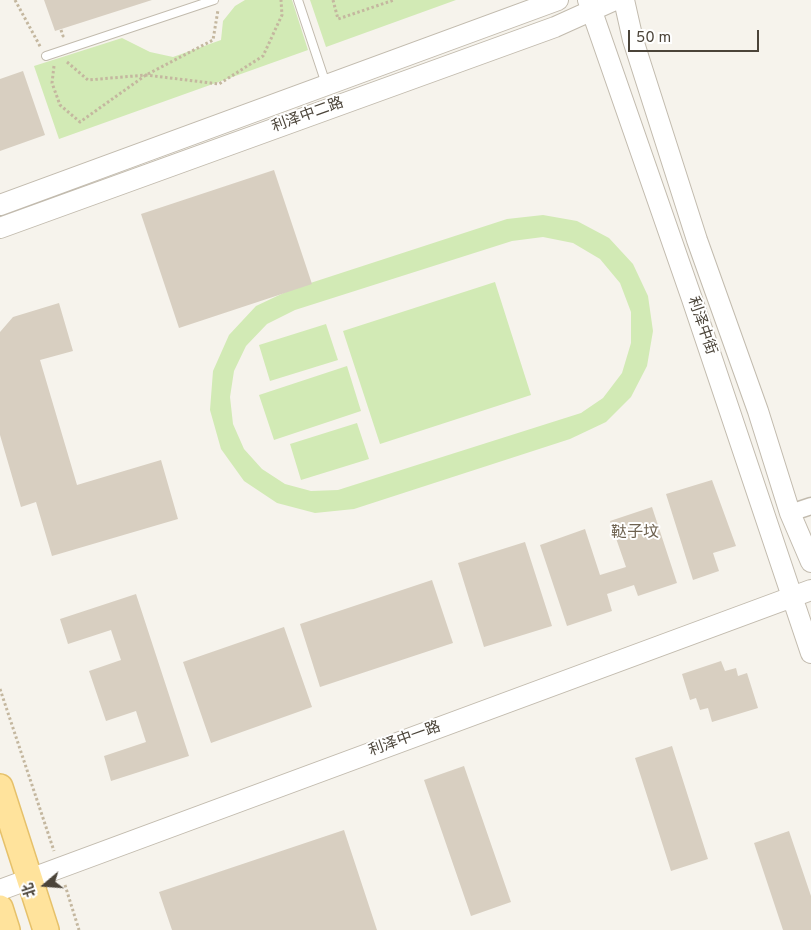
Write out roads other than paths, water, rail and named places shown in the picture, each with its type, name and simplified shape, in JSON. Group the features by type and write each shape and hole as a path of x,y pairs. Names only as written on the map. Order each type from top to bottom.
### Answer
{"main road":[{"path":"0,787 46,930"},
{"path":"0,908 7,930"}],"street":[{"name":"利泽中二路","path":"0,205 558,0"},
{"name":"利泽中二路","path":"0,228 555,27 589,5 615,0"},
{"name":"利泽中街","path":"624,0 634,40 697,240 758,411 790,513 811,562"},
{"name":"利泽中街","path":"589,5 695,308 811,652"},
{"path":"790,513 811,506"},
{"name":"利泽中一路","path":"0,890 811,590"}],"lane":[{"path":"46,56 214,0"},
{"path":"298,0 327,86"}],"district":[{"name":"鞑子坟","path":"635,534"}]}
